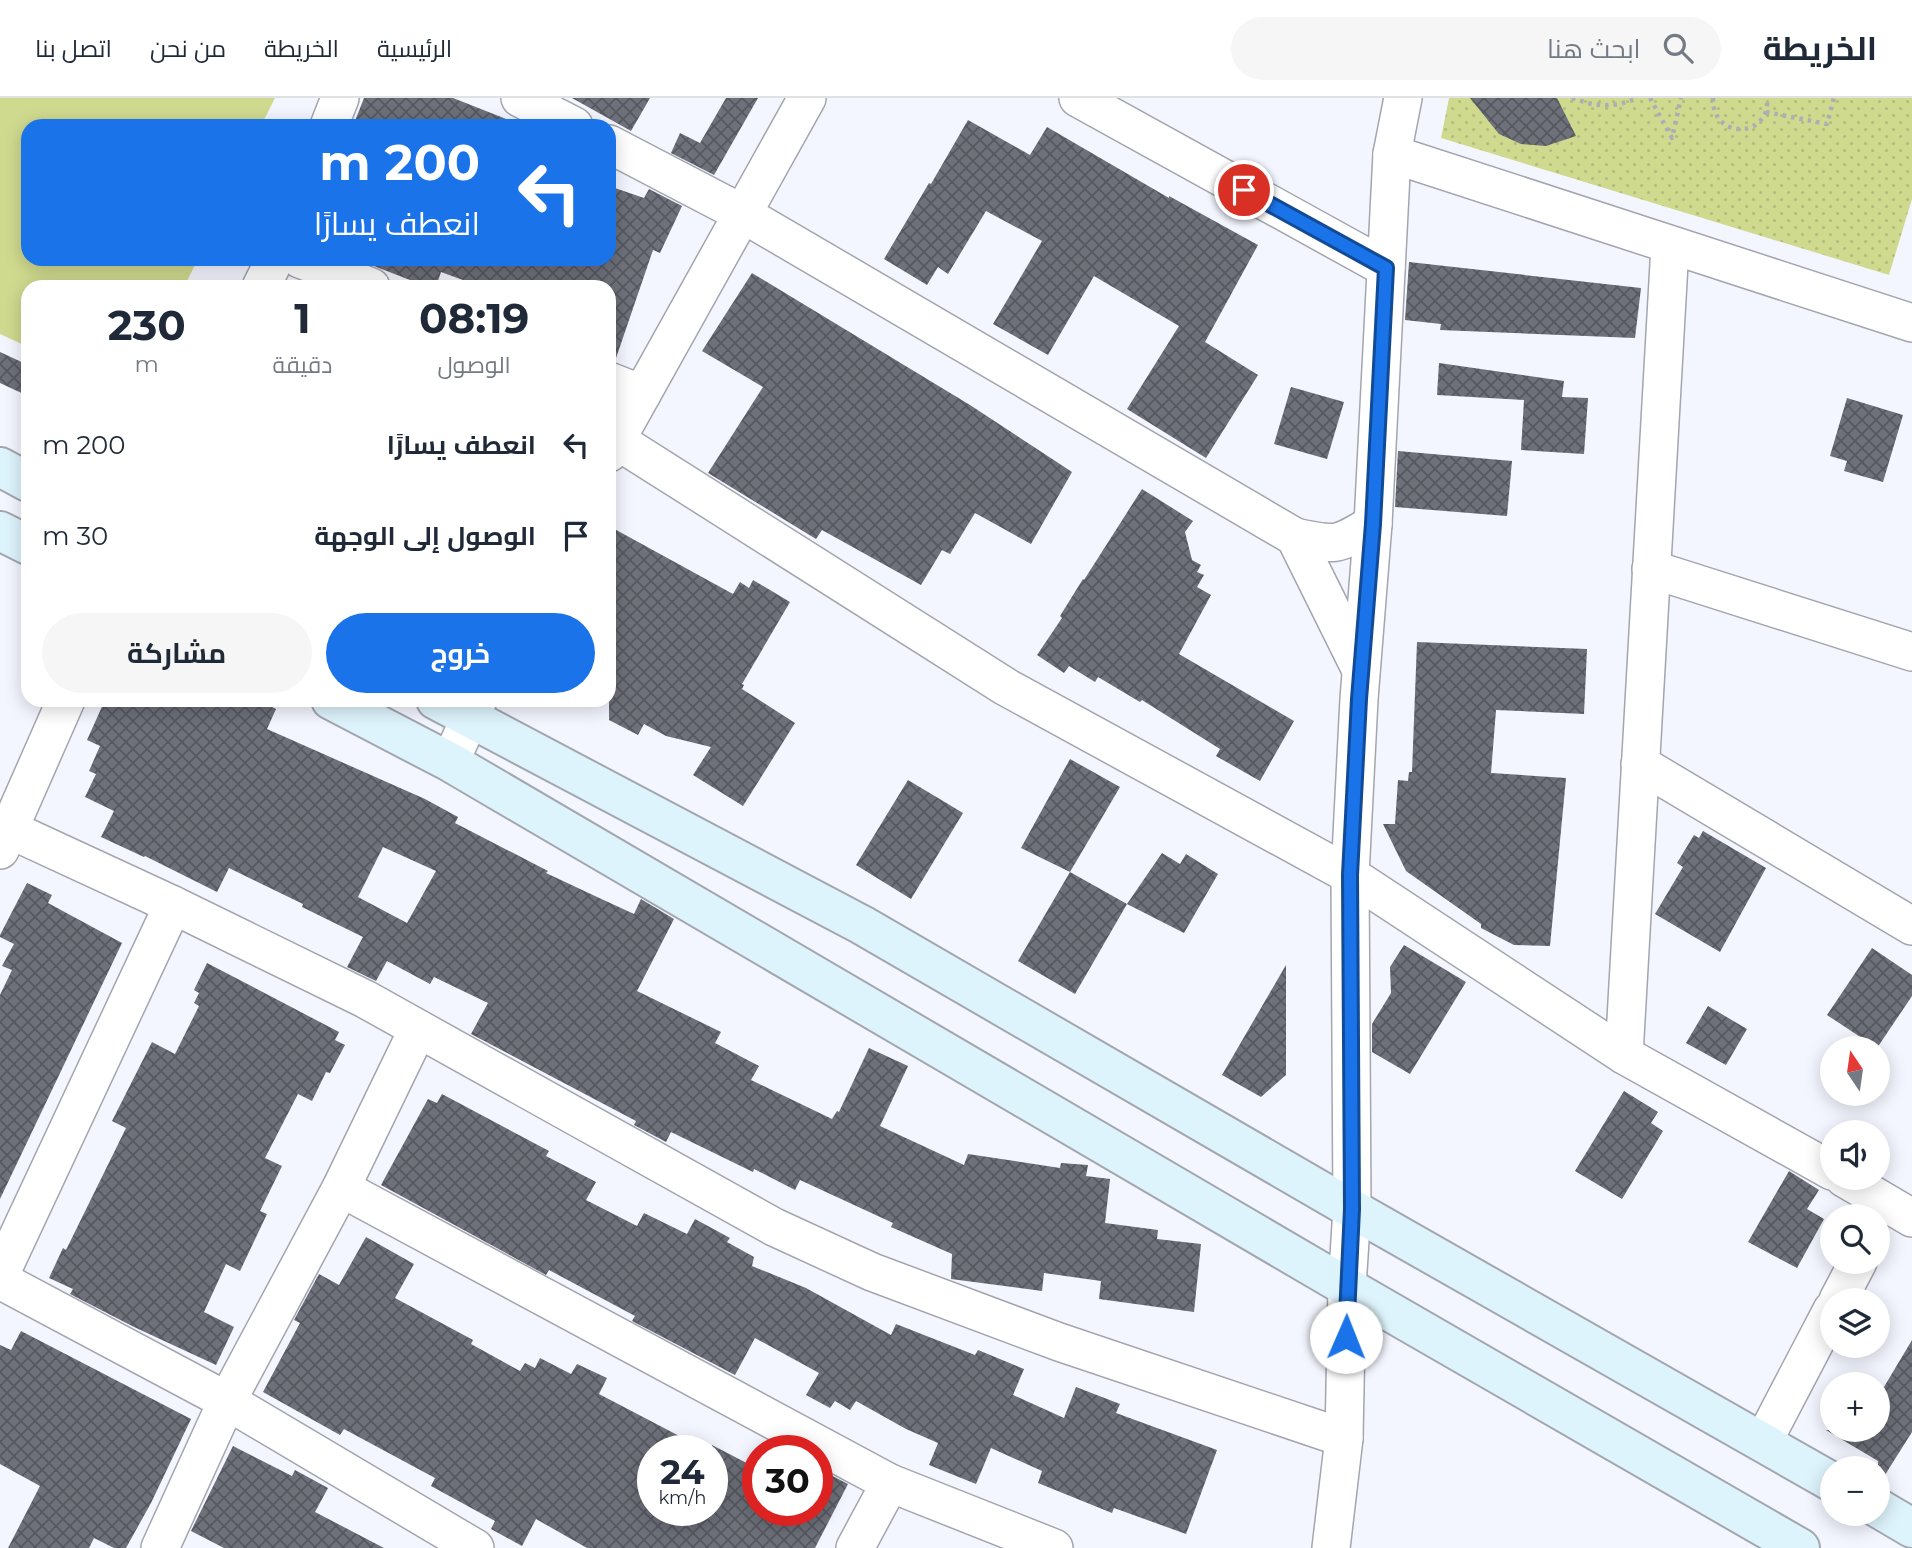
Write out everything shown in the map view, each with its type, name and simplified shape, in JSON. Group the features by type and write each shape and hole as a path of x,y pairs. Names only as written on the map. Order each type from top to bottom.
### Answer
{"main road":[{"path":"0,467 21,478"},
{"path":"0,531 21,542"},
{"path":"344,707 450,762 1347,1287 1800,1548"},
{"path":"465,707 862,925 1352,1209 1820,1475"},
{"path":"1890,1515 1912,1528"}],"street":[{"path":"332,119 340,98"},
{"path":"520,98 560,119"},
{"path":"616,429 625,388 743,214 807,98"},
{"path":"1077,98 1386,268"},
{"path":"1331,1548 1344,1438 1347,1287 1352,1209 1350,875 1361,670 1373,524 1392,154 1403,98"},
{"path":"616,148 743,214 1295,537 1329,544 1344,541 1373,524"},
{"path":"1392,154 1912,323"},
{"path":"1624,1055 1670,246"},
{"path":"318,266 353,280"},
{"path":"616,449 1006,687 1350,875 1624,1055 1820,1164"},
{"path":"1295,537 1361,670"},
{"path":"1651,569 1912,652"},
{"path":"63,707 3,835 173,905 365,999 774,1227 872,1272 1059,1342 1344,1438"},
{"path":"450,762 461,707"},
{"path":"1640,764 1912,926"},
{"path":"0,1275 173,905"},
{"path":"160,1548 227,1401 341,1188 418,1029"},
{"path":"341,1188 890,1483 1054,1548"},
{"path":"1860,1190 1893,1215"},
{"path":"0,1280 227,1401 475,1548"},
{"path":"1763,1442 1820,1333"},
{"path":"855,1548 890,1483"}],"path":[{"path":"1572,98 1593,106 1622,104 1638,98"},
{"path":"1650,98 1672,138 1681,98"},
{"path":"1712,98 1716,116 1728,127 1737,129 1754,126 1766,112 1767,98"},
{"path":"1766,112 1827,124 1834,98"}],"green space":[{"path":"0,98 275,98 264,119 21,119 21,266 194,266 188,280 21,280 21,344 0,334"},
{"path":"1449,98 1912,98 1912,199 1889,275 1441,138"}],"building":[{"path":"364,98 453,98 506,119 356,119"},
{"path":"572,98 650,98 631,131 616,123 616,119 610,119"},
{"path":"726,98 758,98 714,175 671,153 680,133 700,143"},
{"path":"1470,98 1557,98 1576,136 1546,146 1521,144 1499,134"},
{"path":"968,120 1030,155 1047,127 1169,198 1258,245 1205,342 1258,375 1206,458 1127,409 1179,326 1094,276 1048,355 993,324 1042,241 986,211 948,274 938,267 927,285 884,259"},
{"path":"616,188 644,198 649,189 682,206 660,253 653,250 616,358 616,280 463,280 441,272 438,280 410,280 374,266 616,266"},
{"path":"1409,262 1641,288 1635,338 1440,330 1441,324 1405,320"},
{"path":"752,273 970,405 1072,472 1031,544 975,513 950,554 942,550 921,585 822,530 816,539 708,473 763,387 702,351"},
{"path":"0,352 21,362 21,393 0,383"},
{"path":"1439,363 1564,381 1562,397 1588,398 1584,454 1521,450 1524,400 1437,395"},
{"path":"1291,387 1344,402 1327,459 1274,444"},
{"path":"1847,398 1903,415 1883,482 1844,471 1847,461 1830,456"},
{"path":"1398,451 1512,461 1507,516 1395,507"},
{"path":"1142,489 1193,521 1185,532 1192,560 1201,565 1197,572 1204,575 1197,587 1211,595 1179,654 1294,721 1260,781 1216,756 1220,749 1142,700 1140,702 1098,677 1095,682 1069,666 1064,673 1037,655"},
{"path":"616,530 733,594 740,582 749,588 753,580 790,602 742,684 742,689 795,723 743,806 693,775 711,747 666,736 644,724 638,735 609,720 609,707 616,707"},
{"path":"1417,642 1587,649 1584,714 1496,710 1491,773 1566,778 1550,946 1514,945 1481,928 1481,924 1406,871 1383,824 1395,824 1398,780 1408,781 1409,772 1412,772"},
{"path":"102,707 276,709 267,729 425,799 458,817 455,823 548,871 546,873 595,896 634,914 641,899 674,919 637,991 721,1032 715,1043 759,1066 751,1080 832,1119 837,1111 839,1112 869,1048 908,1066 880,1126 964,1165 968,1154 1060,1168 1061,1163 1088,1165 1086,1176 1110,1179 1105,1223 1158,1230 1157,1239 1201,1244 1194,1312 1099,1299 1101,1281 1044,1273 1042,1291 951,1279 952,1254 891,1227 893,1223 800,1180 795,1190 671,1132 666,1142 634,1125 636,1121 471,1034 488,1003 434,977 430,984 387,961 376,981 347,967 363,937 302,907 303,904 229,868 217,892 101,837 114,811 85,797 96,774 89,771 100,746 87,740","holes":["383,847 436,871 407,923 358,897"]},
{"path":"1070,759 1120,787 1070,872 1021,848"},
{"path":"908,780 963,813 911,899 856,865"},
{"path":"1703,831 1766,868 1720,952 1655,914 1683,867 1677,863 1694,835 1699,838"},
{"path":"1162,853 1180,864 1186,854 1218,874 1184,933 1127,904"},
{"path":"1070,872 1127,904 1075,994 1018,961"},
{"path":"27,883 52,895 48,903 122,943 0,1199 0,995 12,970 2,966 14,944 0,935"},
{"path":"1404,945 1466,982 1410,1074 1372,1052 1372,1024 1391,993 1390,967"},
{"path":"1872,948 1912,975 1912,996 1885,1036 1859,1036 1827,1015"},
{"path":"207,963 339,1032 335,1040 345,1045 330,1073 326,1072 312,1101 298,1094 265,1158 282,1166 260,1211 267,1214 240,1271 226,1264 204,1312 234,1327 216,1365 70,1294 73,1289 49,1278 63,1248 66,1250 126,1128 112,1121 152,1042 175,1054 199,1006 194,1003 199,993 194,990"},
{"path":"1286,965 1286,1075 1261,1097 1222,1075"},
{"path":"1708,1006 1747,1029 1726,1065 1686,1043"},
{"path":"1624,1091 1658,1112 1651,1123 1663,1131 1622,1199 1575,1171"},
{"path":"442,1094 549,1151 546,1156 596,1182 586,1200 637,1226 644,1213 687,1234 695,1219 730,1238 727,1242 754,1257 752,1266 806,1288 891,1335 896,1324 975,1355 978,1350 1024,1369 1013,1395 1064,1418 1076,1387 1120,1404 1116,1413 1217,1450 1186,1534 1114,1508 1112,1513 1038,1483 1042,1471 991,1448 976,1484 929,1465 938,1443 906,1429 856,1401 850,1410 835,1401 830,1408 806,1395 819,1373 755,1338 735,1375 632,1321 635,1316 549,1270 546,1275 381,1185 428,1099 437,1103"},
{"path":"1789,1171 1819,1190 1807,1209 1820,1217 1820,1226 1797,1268 1748,1242"},
{"path":"366,1237 414,1264 395,1298 473,1340 471,1344 520,1371 525,1363 535,1368 540,1358 571,1374 577,1364 607,1378 599,1394 677,1435 637,1435 637,1526 728,1526 728,1453 742,1461 742,1526 826,1526 815,1548 587,1548 536,1519 522,1546 491,1529 495,1521 431,1486 435,1478 344,1429 340,1435 263,1392 300,1323 294,1320 319,1274 339,1285"},
{"path":"21,1331 191,1419 126,1548 114,1548 94,1538 89,1548 8,1548 40,1486 0,1464 0,1345 11,1350"},
{"path":"1912,1340 1912,1432 1890,1467 1890,1456 1870,1456 1846,1442 1890,1442 1890,1377"},
{"path":"233,1446 292,1476 295,1470 328,1488 315,1512 384,1548 224,1548 191,1531"},
{"path":"833,1476 848,1484 833,1513"}],"route":[{"path":"1244,190 1386,268 1373,524 1359,699 1350,875 1352,1209 1346,1337"}]}
